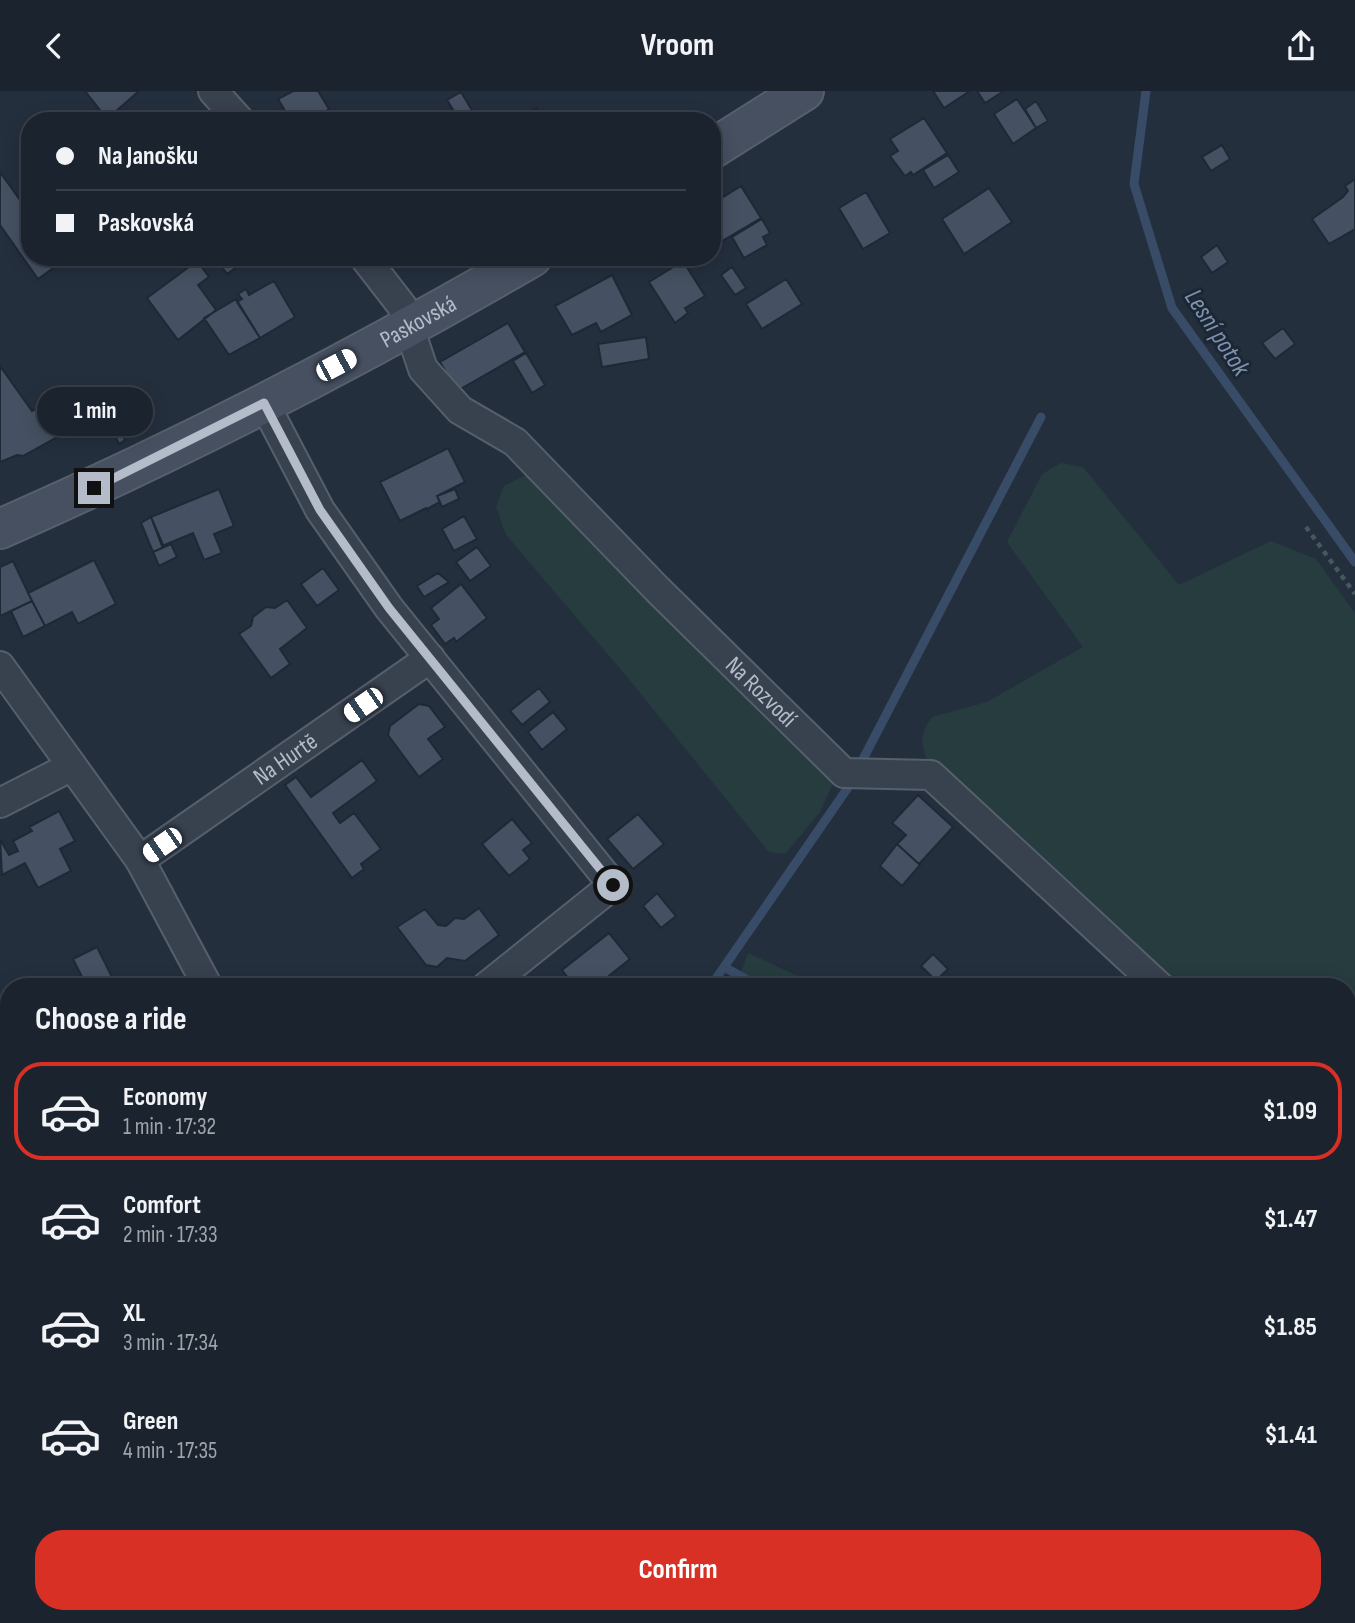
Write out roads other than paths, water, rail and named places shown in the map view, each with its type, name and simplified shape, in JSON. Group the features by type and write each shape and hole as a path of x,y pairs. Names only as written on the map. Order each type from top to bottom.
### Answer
{"street":[{"path":"213,91 232,112"},
{"path":"721,143 804,91"},
{"name":"Na Rozvodí","path":"371,266 402,306 407,327 424,369 460,410 515,442 658,590 844,772 931,775 1150,978"},
{"name":"Paskovská","path":"0,529 94,488 264,403 517,266"},
{"path":"264,403 320,510 389,608 613,885 497,978"},
{"name":"Na Hurtě","path":"140,860 430,658"},
{"path":"0,666 140,860 203,978"},
{"path":"0,803 72,766"}],"waterway":[{"name":"Lesní potok","path":"1146,91 1134,184 1172,308 1355,562"},
{"path":"724,967 849,786 1041,417"},
{"path":"716,978 724,967 744,978"}]}
